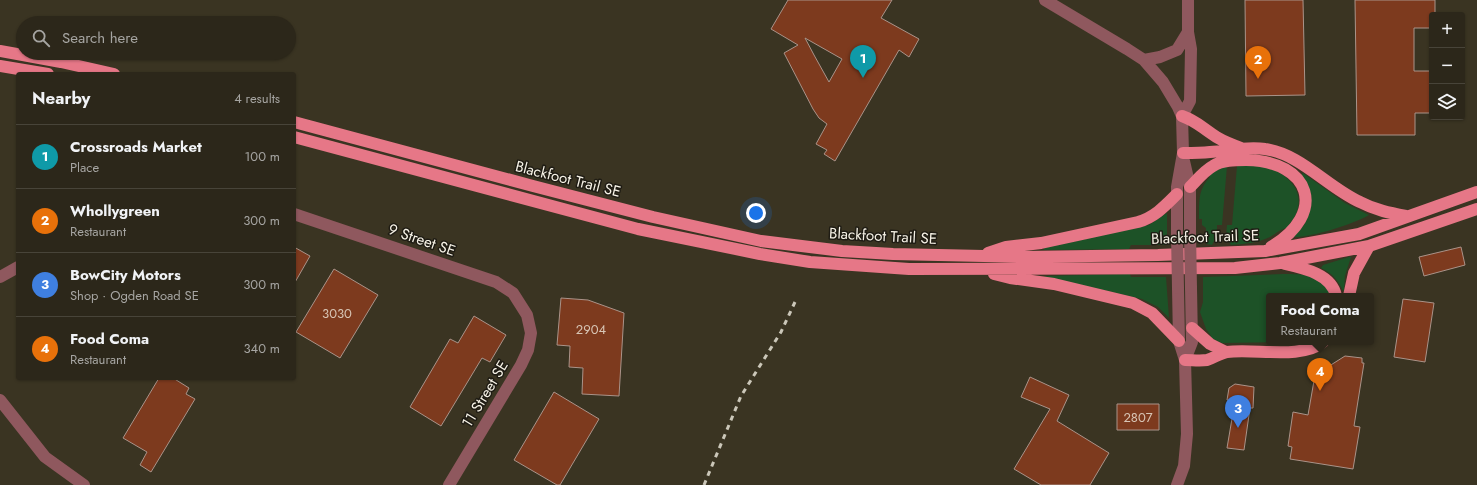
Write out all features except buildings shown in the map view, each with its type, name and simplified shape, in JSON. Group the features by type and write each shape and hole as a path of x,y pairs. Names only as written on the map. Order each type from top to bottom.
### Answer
{"main road":[{"path":"0,51 16,54"},
{"path":"50,60 105,72"},
{"path":"0,66 36,72"},
{"path":"1182,116 1194,120 1224,142 1242,149"},
{"name":"Blackfoot Trail SE","path":"296,123 533,186 761,241 842,251 893,254 976,256 1158,255 1265,251 1359,234 1477,192"},
{"name":"Blackfoot Trail SE","path":"296,138 638,229 760,254 810,262 893,268 977,270 1235,268 1280,263 1369,246 1477,209"},
{"path":"1183,153 1208,153 1242,149 1265,149 1284,154 1296,160 1359,202 1379,210 1406,216"},
{"path":"1190,187 1212,166 1233,160 1258,160 1272,163 1288,170 1298,179 1305,190 1303,213 1290,234 1265,251"},
{"path":"976,256 1006,247 1041,242 1149,219 1177,194"},
{"path":"1350,293 1354,273 1369,246"},
{"path":"1280,263 1316,273 1330,284 1335,293"},
{"path":"977,270 1010,278 1054,284 1133,304 1152,313 1179,340"},
{"path":"1192,328 1210,344 1226,352"},
{"path":"1185,360 1206,360 1226,352 1290,352 1308,350 1320,345"}],"street":[{"path":"1045,0 1144,60 1163,82 1182,116 1183,153 1177,194 1177,233 1179,340 1185,360 1187,434 1184,466 1177,485"},
{"path":"1182,116 1190,101 1191,49 1188,32 1188,0"},
{"path":"1144,60 1160,58 1177,50 1188,32"},
{"path":"1183,153 1190,187 1192,328 1192,342 1185,360"},
{"name":"9 Street SE","path":"296,215 496,282 513,293 527,315"},
{"path":"0,277 16,268"},
{"name":"11 Street SE","path":"449,485 521,365 528,350 531,333 527,315"},
{"path":"0,400 45,457 84,485"}],"green space":[{"path":"1227,166 1222,225 1217,225 1217,235 1212,245 1206,244 1206,228 1202,225 1202,219 1199,219 1199,201 1201,191 1210,177 1208,175"},
{"path":"1237,166 1262,166 1279,173 1293,184 1297,191 1299,200 1298,209 1287,228 1280,230 1270,237 1260,241 1231,245 1226,237 1227,225 1232,225"},
{"path":"1303,173 1345,203 1369,215 1332,230 1301,237 1293,237 1304,225 1307,219 1301,176"},
{"path":"1167,213 1167,245 1131,245 1129,249 1044,250 1044,248 1149,225"},
{"path":"1351,257 1345,276 1343,291 1334,277 1321,268 1323,265"},
{"path":"1130,274 1131,277 1166,277 1169,318 1158,307 1142,299 1043,276"},
{"path":"1298,274 1317,279 1329,293 1266,293 1266,342 1222,343 1211,338 1200,312 1203,302 1203,277"}],"railway":[{"path":"704,485 741,396 781,332 795,302"}],"place":[{"name":"Crossroads Market","path":"863,78"},
{"name":"Whollygreen","path":"1258,79"},
{"name":"Food Coma","path":"1320,391"},
{"name":"BowCity Motors","path":"1238,428"}]}
